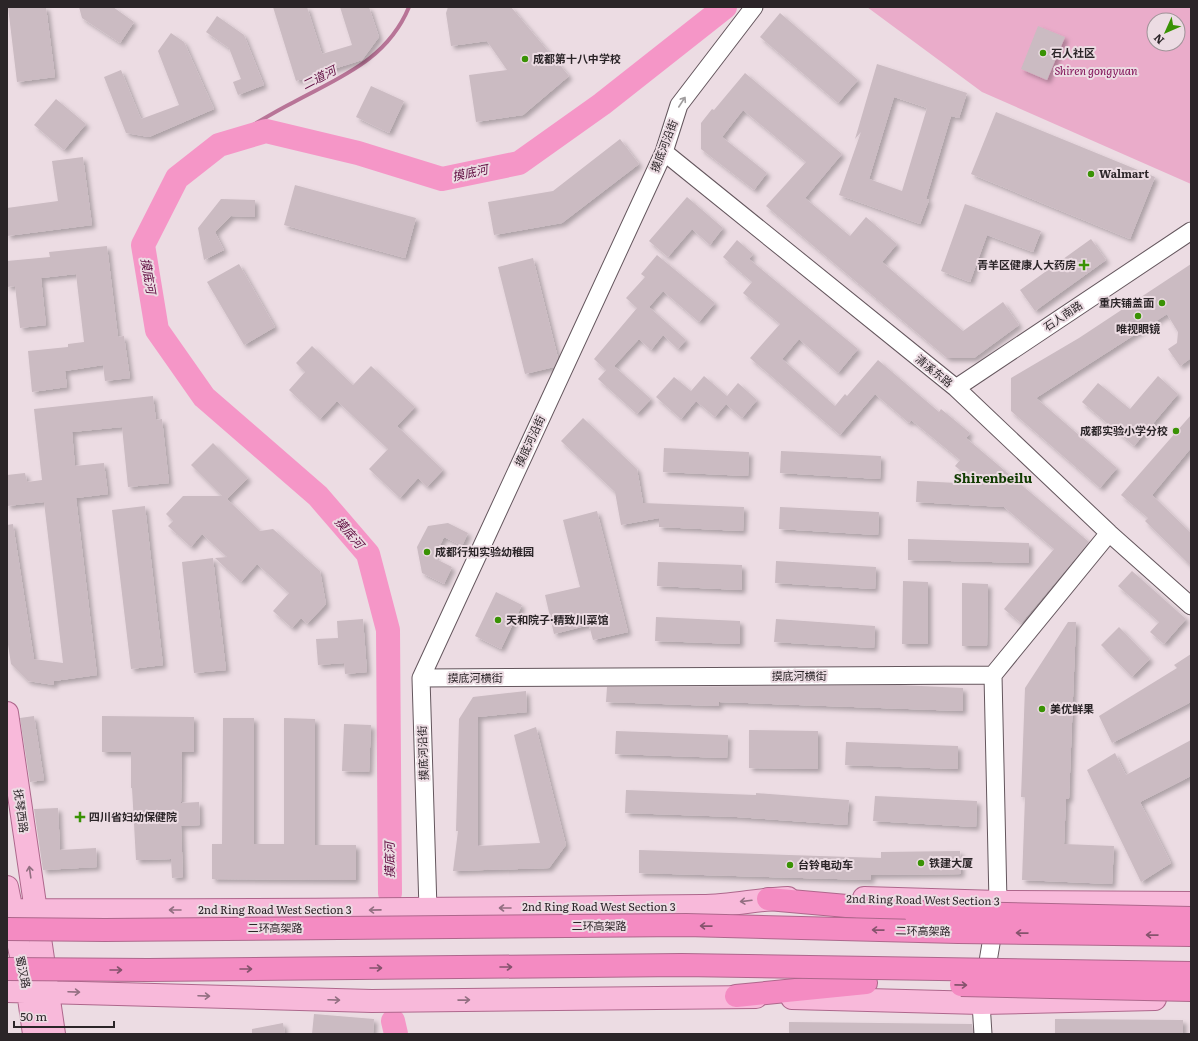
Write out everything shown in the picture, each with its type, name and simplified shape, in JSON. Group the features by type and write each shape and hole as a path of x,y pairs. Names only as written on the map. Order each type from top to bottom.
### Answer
{"highway":[{"path":"768,899 914,912 1191,918"},
{"name":"二环高架路","path":"8,916 113,930 686,925 1191,936"},
{"path":"7,969 156,970 682,965 1191,974"},
{"path":"736,996 866,983 1191,990"}],"main road":[{"name":"抚琴西路","path":"7,713 35,910"},
{"path":"7,886 8,916"},
{"name":"2nd Ring Road West Section 3","path":"8,916 35,910 428,909 706,906 768,899 856,898 998,902 1191,903"},
{"name":"蜀汉路","path":"35,910 28,991 54,1034"},
{"name":"蜀汉路","path":"8,916 28,991 34,1034"},
{"path":"28,991 372,1001 736,996 981,1003 1191,998"}],"street":[{"name":"摸底河沿街","path":"428,909 421,678 664,152 679,105 754,7"},
{"name":"清溪东路","path":"664,152 956,388 1109,532 1191,606"},
{"name":"石人南路","path":"956,388 1191,231"},
{"path":"983,1034 981,1003 998,902 993,675 1109,532"},
{"name":"摸底河横街","path":"421,678 993,675"}],"green space":[{"name":"Shiren gongyuan","path":"867,7 1191,7 1191,184 982,92"}],"building":[{"path":"8,7 46,7 55,77 17,82"},
{"path":"79,7 113,7 134,22 120,43 82,18"},
{"path":"273,7 307,7 322,54 352,45 340,7 369,7 379,37 362,60 296,81"},
{"path":"448,7 511,7 569,76 523,115 476,122 469,75 507,70 487,41 451,46 446,13"},
{"path":"780,13 858,80 838,103 760,37"},
{"path":"217,16 244,35 264,85 238,95 233,82 241,79 229,48 206,32"},
{"name":"石人社区","path":"1038,26 1065,37 1047,80 1021,69"},
{"path":"171,33 184,42 214,109 149,137 126,133 104,77 121,70 141,119 179,105 158,51"},
{"path":"877,64 967,93 959,118 951,116 926,199 929,200 920,224 839,195 861,132 855,139","holes":["894,97 927,108 902,191 869,179"]},
{"path":"745,73 842,154 805,198 850,236 866,217 897,244 882,262 963,331 1003,302 1019,325 974,358 947,358 766,206 806,162 743,110 722,137 767,173 754,190 701,149 701,123"},
{"path":"371,86 404,101 389,133 356,117"},
{"path":"56,99 86,124 64,150 34,125"},
{"path":"996,112 1155,177 1130,239 971,174"},
{"path":"620,139 639,164 562,223 494,235 488,202 553,191"},
{"path":"83,157 92,225 7,236 7,208 58,201 52,161"},
{"path":"295,185 416,218 405,258 284,225"},
{"path":"687,197 723,228 710,245 692,229 668,257 649,241"},
{"path":"221,199 255,200 255,217 231,216 215,232 224,250 204,260 198,228"},
{"path":"965,204 1041,231 1033,252 987,235 970,282 941,271"},
{"path":"1091,239 1106,260 1035,311 1020,290"},
{"path":"737,240 753,254 749,259 858,349 838,373 799,339 782,359 835,406 845,394 847,396 878,360 939,412 941,409 970,433 966,438 1089,542 1021,623 1004,609 1054,549 1004,507 916,502 917,481 978,484 955,466 960,460 911,420 909,423 875,394 840,435 750,358 780,324 743,293 752,282 723,257"},
{"path":"107,246 118,337 124,336 130,378 105,381 103,365 65,371 67,387 32,392 28,351 68,347 68,344 84,342 76,274 41,278 46,325 20,328 15,286 7,287 7,261 50,257 49,252"},
{"path":"657,255 715,303 699,322 663,291 649,307 686,340 678,349 663,335 651,350 639,339 614,366 651,399 637,414 598,379 606,370 594,359 637,308 626,298 645,277 641,274"},
{"path":"533,258 558,358 554,367 525,374 498,267"},
{"path":"239,264 275,327 244,345 207,282"},
{"path":"1191,264 1191,358 1180,366 1168,349 1177,343 1178,332 1167,314 1036,398 1117,468 1100,488 1011,411 1011,378 1079,338"},
{"path":"312,346 353,385 371,366 415,407 397,426 443,470 427,487 418,478 400,498 369,469 388,449 337,401 320,419 289,390 305,372 296,363"},
{"path":"704,376 727,396 738,383 757,400 742,418 726,404 715,417 696,401 681,419 656,397 674,377 691,391"},
{"path":"1158,376 1178,394 1134,446 1082,402 1098,383 1130,409"},
{"path":"153,396 156,420 162,419 169,483 128,487 122,427 72,432 75,466 104,463 108,494 76,498 97,675 54,681 54,685 28,681 11,664 7,638 7,525 13,524 34,659 63,663 44,502 7,506 7,475 25,473 27,482 42,480 34,409"},
{"path":"1191,415 1191,448 1152,495 1191,533 1191,566 1145,521 1148,518 1121,495"},
{"path":"583,418 637,469 643,503 744,507 743,531 659,527 659,518 621,525 615,492 561,441"},
{"path":"213,443 248,478 227,499 260,531 273,529 320,571 326,604 307,624 301,618 292,628 273,611 289,593 257,564 241,582 215,558 227,557 202,534 191,547 168,526 173,521 166,514 183,496 222,496 191,465"},
{"path":"664,448 749,452 748,476 663,472"},
{"path":"781,451 881,456 880,479 780,473"},
{"path":"145,506 163,665 131,669 112,510"},
{"path":"780,507 879,512 878,535 779,529"},
{"path":"597,511 628,632 593,640 589,625 554,634 545,595 580,587 563,520"},
{"name":"成都行知实验幼稚园","path":"448,523 468,533 462,546 444,537 434,558 452,567 444,584 422,573 417,547 428,526"},
{"path":"908,539 1029,543 1029,563 908,560"},
{"path":"213,558 226,670 194,673 182,562"},
{"path":"776,561 876,567 875,589 775,583"},
{"path":"658,562 742,565 742,590 657,586"},
{"path":"1132,571 1186,619 1164,644 1150,632 1159,622 1118,586"},
{"path":"903,581 928,582 928,644 902,644"},
{"path":"962,583 988,584 987,646 962,646"},
{"name":"天和院子·精致川菜馆","path":"496,592 522,605 501,649 475,636"},
{"path":"656,617 740,621 740,644 655,641"},
{"path":"363,619 367,672 345,674 344,663 318,665 316,639 338,638 337,621"},
{"path":"776,619 875,626 874,648 774,642"},
{"path":"1068,622 1076,622 1069,799 1066,799 1064,844 1114,846 1112,884 1022,880 1025,797 1021,797 1025,688"},
{"path":"1119,627 1150,659 1132,677 1101,645"},
{"path":"1191,654 1191,702 1112,743 1099,716 1177,668 1174,665"},
{"path":"900,685 963,688 963,711 719,702 719,706 606,702 607,687"},
{"path":"526,691 527,712 478,717 478,846 540,843 514,735 536,727 566,845 549,868 453,871 458,831 456,831 459,719 473,697"},
{"path":"34,716 44,780 30,782 20,718"},
{"path":"102,716 194,717 194,752 182,752 181,803 199,802 200,825 181,826 183,877 172,878 171,859 136,860 131,788 131,752 102,752"},
{"path":"223,718 254,718 254,844 284,844 284,718 315,719 315,845 356,845 356,880 212,879 212,844 222,844"},
{"path":"344,724 371,725 369,772 342,771"},
{"path":"749,730 818,731 818,769 749,768"},
{"path":"616,731 728,735 727,758 615,754"},
{"path":"1191,740 1191,776 1140,802 1171,863 1141,882 1087,770 1115,753 1126,775"},
{"path":"846,742 958,746 958,769 845,765"},
{"path":"626,790 756,795 756,793 849,800 847,825 737,817 625,813"},
{"path":"875,796 977,801 976,827 873,821"},
{"path":"58,808 60,850 96,848 97,867 43,870 34,809"},
{"path":"639,850 881,858 881,852 960,851 961,874 871,875 871,880 639,873"},
{"path":"314,1014 374,1019 373,1034 312,1034"},
{"path":"1055,1019 1183,1020 1183,1034 1055,1034"},
{"path":"789,1022 972,1024 973,1034 789,1034"},
{"path":"283,1023 285,1034 252,1034 252,1029"}],"waterway":[{"name":"二道河","path":"219,145 275,112 345,75 360,65 375,54 388,41 400,25 409,7"},
{"name":"摸底河","path":"390,893 388,630 368,554 318,496 204,397 157,330 143,245 177,178 219,145 266,131 358,153 442,179 519,163 602,104 725,7"},
{"name":"摸底河","path":"393,1021 396,1034"}],"place":[{"name":"石人社区","path":"1043,53"},
{"name":"成都第十八中学校","path":"525,59"},
{"name":"Walmart","path":"1091,174"},
{"name":"青羊区健康人大药房","path":"1084,265"},
{"name":"重庆铺盖面","path":"1162,303"},
{"name":"唯视眼镜","path":"1138,316"},
{"name":"成都实验小学分校","path":"1176,431"},
{"name":"成都行知实验幼稚园","path":"427,552"},
{"name":"天和院子·精致川菜馆","path":"498,620"},
{"name":"美优鲜果","path":"1042,709"},
{"name":"四川省妇幼保健院","path":"80,817"},
{"name":"铁建大厦","path":"921,863"},
{"name":"台铃电动车","path":"790,865"}],"district":[{"name":"Shirenbeilu","path":"993,478"}]}
